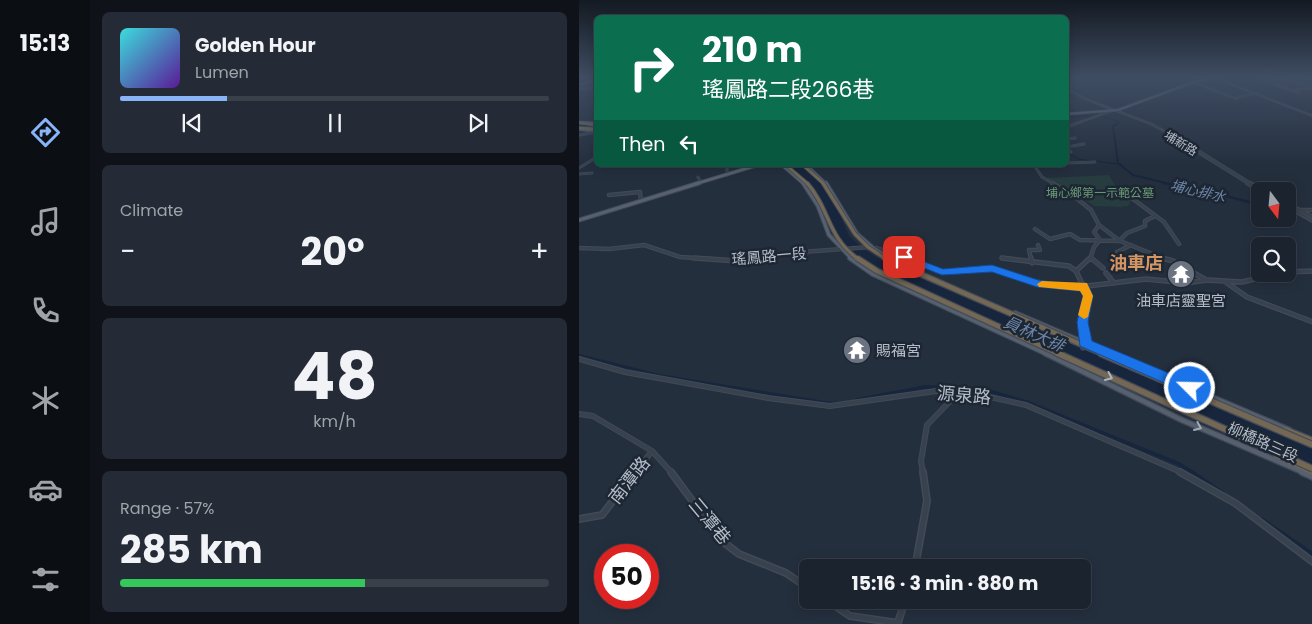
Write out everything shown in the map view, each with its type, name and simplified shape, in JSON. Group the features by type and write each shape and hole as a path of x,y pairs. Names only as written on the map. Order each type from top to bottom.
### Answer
{"highway":[{"path":"579,122 594,124"},
{"path":"579,122 594,124"},
{"path":"579,129 594,131"},
{"path":"789,167 800,175 812,189 820,202 830,228 839,242 851,254 877,271 1312,470"},
{"path":"806,167 827,187 855,235 874,252 889,261 1258,421 1312,441"}],"main road":[{"path":"1069,114 1115,110 1123,107"},
{"path":"579,221 752,167"},
{"name":"柳橋路三段","path":"785,167 809,190 821,213 826,230 841,250 873,274 1063,361 1182,420 1312,477"},
{"name":"柳橋路三段","path":"806,167 829,186 853,227 869,247 903,265 1084,346 1312,441"},
{"path":"579,221 650,199"}],"street":[{"name":"埔新路","path":"1107,107 1171,136 1251,185"},
{"path":"1288,107 1312,116"},
{"path":"1069,126 1115,110"},
{"path":"579,135 594,132"},
{"path":"1069,139 1075,138"},
{"path":"1069,148 1084,144"},
{"path":"579,168 594,158"},
{"path":"1069,164 1095,162"},
{"path":"727,167 727,175"},
{"path":"1036,167 1042,177 1075,196 1091,210 1099,225 1120,240 1173,261 1207,280"},
{"path":"579,174 592,173"},
{"path":"698,177 701,183"},
{"path":"1121,187 1133,199 1164,222 1179,244"},
{"path":"609,196 640,192 641,202"},
{"path":"1297,210 1312,210"},
{"path":"1297,210 1312,219"},
{"path":"1297,212 1312,219"},
{"path":"1035,229 1050,240 1069,234 1080,240 1120,240 1127,233 1145,226 1145,221 1155,216"},
{"path":"1099,225 1094,232 1100,240"},
{"path":"1076,270 1091,258 1094,247 1100,240"},
{"name":"瑤鳳路一段","path":"579,248 609,249 644,245 680,257 737,261 802,252 849,250 869,247"},
{"path":"1033,263 1029,250 1040,250 1038,245"},
{"path":"1117,252 1131,245"},
{"path":"869,247 890,252 942,272 992,269 1037,284 1060,287 1079,288 1146,279 1186,283 1207,280 1242,282 1251,280"},
{"path":"1002,258 1069,266 1076,270 1088,296 1083,322 1086,339 1084,346"},
{"path":"1091,258 1103,268"},
{"path":"1296,272 1312,271"},
{"path":"1106,273 1115,284"},
{"path":"1227,282 1247,296 1312,322"},
{"name":"源泉路","path":"579,359 625,372 768,398 830,406 936,391 995,397 1026,405 1173,468 1235,503 1312,562"},
{"path":"917,559 927,501 921,460 927,425 959,392"},
{"name":"三潭巷","path":"579,414 593,416 652,451 676,478 722,541 739,554 786,573 799,582"},
{"name":"南潭路","path":"579,519 602,515 652,451"},
{"path":"840,609 850,616 898,623 902,609"}],"green space":[{"name":"埔心鄉第一示範公墓","path":"1109,175 1114,184 1131,200 1128,206 1094,206 1077,194 1071,193 1046,178"}],"water":[{"name":"員林大排","path":"790,167 802,167 821,183 838,210 849,236 862,248 887,264 1312,448 1312,464 941,300 876,267 849,249 838,238 822,202 809,182"}],"waterway":[{"path":"1289,107 1313,117"},
{"name":"埔心排水","path":"1069,117 1099,116 1118,121 1119,123 1114,125"},
{"name":"埔心排水","path":"1117,124 1113,126 1118,163 1133,175 1170,184"},
{"path":"1069,153 1078,159 1091,161"},
{"path":"1095,161 1118,164"},
{"name":"埔心排水","path":"1163,183 1200,189 1251,203"},
{"path":"579,356 659,376 831,404 839,403"},
{"path":"857,400 925,387 982,389 1029,403 1179,464 1193,473"},
{"path":"1191,472 1222,493"},
{"path":"1262,520 1313,555"}],"slow traffic":[{"path":"1042,284 1079,288 1083,286 1088,296 1084,315"}],"place":[{"name":"油車店靈聖宮","path":"1181,274"},
{"name":"賜福宮","path":"857,350"}],"district":[{"name":"油車店","path":"1136,262"}],"route":[{"path":"904,257 948,273 992,269 1003,271 1037,284 1079,288 1083,286 1088,296 1083,322 1085,343 1190,388"}]}
